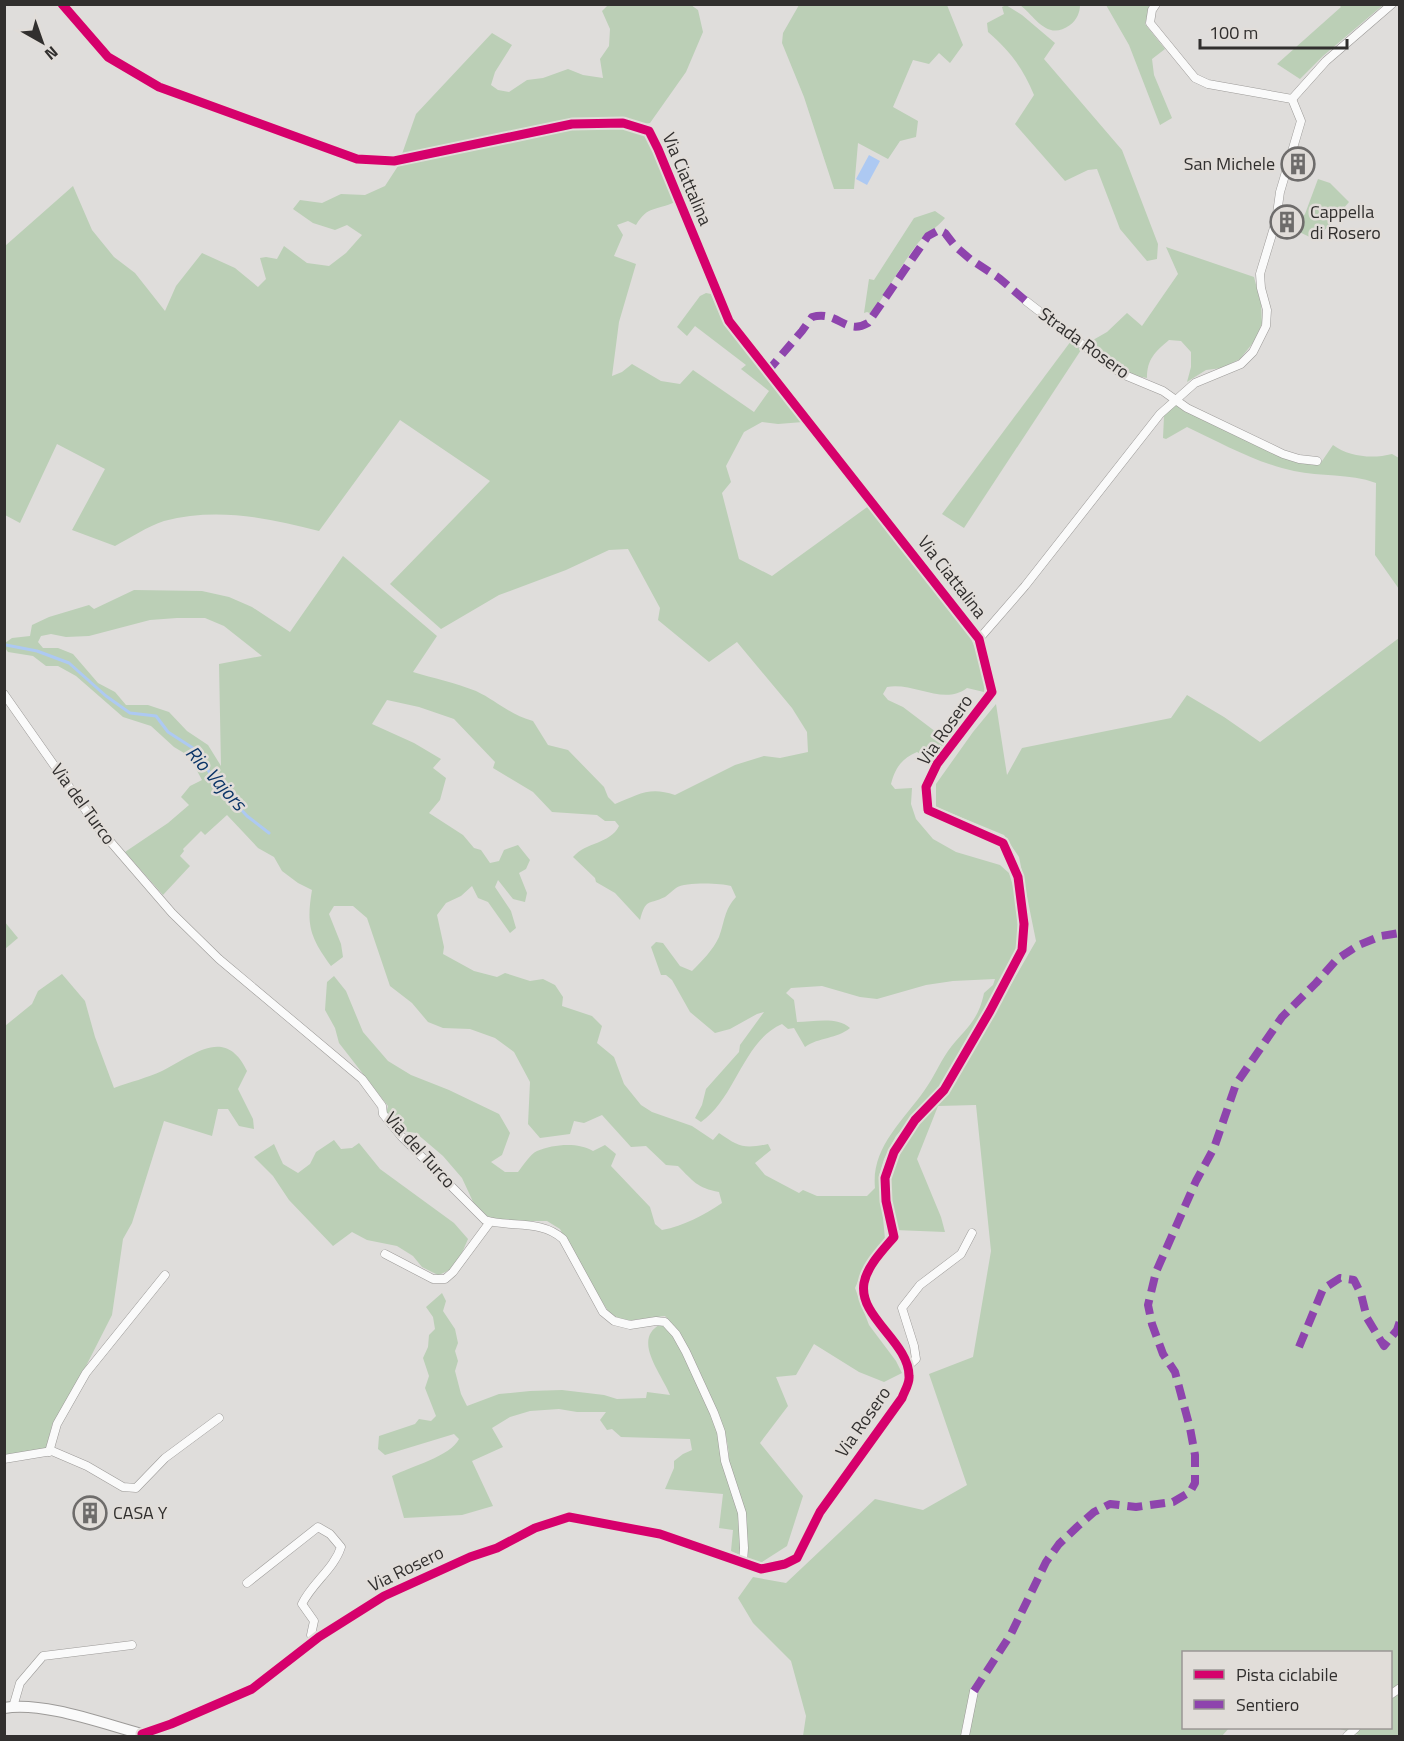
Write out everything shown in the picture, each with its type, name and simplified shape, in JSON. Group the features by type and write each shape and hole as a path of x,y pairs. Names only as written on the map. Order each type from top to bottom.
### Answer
{"street":[{"name":"Via Ciattalina","path":"62,4 108,57 159,87 357,159 394,161 572,124 624,123 649,131 729,321 979,639"},
{"path":"1156,4 1152,10 1150,23 1195,78 1208,84 1292,99"},
{"path":"1292,99 1326,61 1392,4"},
{"path":"979,639 1025,586 1144,434 1175,399 1204,378 1241,364 1253,352 1266,326 1268,310 1261,288 1260,274 1276,221 1280,192 1301,122 1292,99"},
{"name":"Strada Rosero","path":"1026,301 1110,366 1127,376 1163,392 1200,415 1283,454 1317,461"},
{"name":"Via Rosero","path":"144,1735 252,1689 313,1641 384,1596 470,1557 497,1548 535,1528 569,1517 660,1534 760,1569 784,1564 797,1558 820,1512 902,1398 910,1377 904,1358 867,1305 863,1284 871,1266 894,1237 886,1201 885,1178 894,1152 915,1119 944,1090 1023,950 1024,924 1018,877 1003,843 928,810 926,787 937,764 992,692 979,639"},
{"name":"Via del Turco","path":"4,694 96,825 172,913 219,959 362,1079 382,1106 383,1114 402,1136 485,1220 490,1222"},
{"path":"385,1254 433,1279 445,1279 453,1272 490,1222 542,1226 554,1230 563,1239 603,1312 614,1321 630,1325 665,1322 676,1334 721,1432 725,1461 742,1514 744,1548 742,1562"},
{"path":"907,1367 916,1359 902,1308 920,1285 961,1254 972,1233"},
{"path":"49,1452 57,1424 86,1373 165,1275"},
{"path":"4,1460 52,1451 87,1466 123,1487 136,1488 165,1458 219,1418"},
{"path":"247,1583 318,1527 330,1534 341,1547 338,1557 306,1595 302,1604 314,1621 311,1635 313,1641"},
{"path":"132,1645 44,1656 20,1683 8,1707 45,1708 144,1735"},
{"path":"965,1737 974,1691"}],"green space":[{"path":"608,5 691,5 698,10 703,32 686,72 650,123 624,119 570,121 402,154 416,114 492,33 512,45 495,72 491,85 498,90 509,92 527,80 543,78 568,69 583,75 603,78 600,59 609,46 610,29 602,11"},
{"path":"799,5 947,5 963,45 950,63 939,53 929,64 913,60 893,107 918,121 916,137 900,141 888,159 858,143 854,189 834,189 804,97 782,43 783,33"},
{"path":"1006,5 1022,15 1055,43 1044,59 1122,150 1158,244 1157,259 1147,261 1120,229 1097,169 1088,170 1065,181 1015,124 1034,95 1015,60 988,32 987,23 1004,14 1002,7"},
{"path":"1020,5 1080,5 1078,16 1072,23 1055,31 1042,26"},
{"path":"1106,5 1150,5 1145,24 1165,49 1152,59 1154,75 1172,118 1160,125 1129,45"},
{"path":"1339,5 1383,5 1323,56 1300,79 1277,64 1341,7"},
{"path":"622,128 643,134 650,141 675,202 649,211 636,225 628,221 617,225 623,235 614,256 636,264 619,322 612,376 632,364 661,381 680,384 693,370 754,412 769,391 741,369 746,365 695,326 687,336 677,327 700,296 706,293 711,294 722,320 803,422 778,424 762,422 744,432 726,466 731,482 722,493 739,559 772,576 870,505 970,636 985,685 984,692 967,688 949,695 897,686 887,687 883,694 888,700 903,707 936,732 933,737 943,745 931,760 917,752 907,757 897,768 891,784 895,789 912,788 911,804 916,819 933,839 956,852 1000,865 1009,873 1014,889 1019,934 1017,950 940,1087 896,1136 884,1159 879,1176 885,1239 877,1255 866,1264 855,1288 869,1325 896,1361 902,1373 884,1382 859,1372 814,1344 796,1375 776,1377 788,1406 760,1443 803,1496 787,1546 759,1564 731,1551 733,1530 719,1528 723,1494 665,1489 674,1468 674,1461 692,1450 690,1439 621,1437 612,1429 607,1430 600,1420 606,1412 577,1412 559,1409 530,1411 510,1417 492,1428 503,1447 472,1461 493,1506 462,1515 404,1518 392,1476 439,1456 448,1451 459,1439 454,1434 385,1455 378,1449 379,1436 415,1424 419,1419 431,1421 436,1416 425,1388 429,1376 423,1358 428,1347 429,1335 435,1329 433,1317 426,1307 442,1293 446,1301 443,1311 455,1329 458,1343 455,1351 458,1361 455,1371 467,1406 499,1394 530,1391 562,1390 604,1395 617,1399 646,1398 647,1392 670,1395 651,1357 649,1348 652,1330 661,1324 686,1358 709,1407 718,1432 722,1465 729,1464 729,1453 718,1413 693,1357 684,1340 665,1316 625,1321 610,1314 560,1229 547,1221 502,1221 487,1217 475,1206 462,1178 443,1156 416,1133 403,1131 386,1113 388,1106 339,1043 335,1028 325,1010 327,982 334,976 346,991 363,1032 388,1061 411,1075 499,1114 510,1133 502,1155 491,1162 505,1172 518,1172 532,1155 544,1149 573,1145 593,1151 605,1145 616,1154 611,1166 650,1207 655,1224 662,1230 694,1220 722,1203 719,1192 700,1186 678,1166 666,1165 646,1146 631,1147 602,1115 584,1123 574,1121 570,1134 540,1138 528,1124 530,1082 514,1052 495,1038 470,1029 443,1028 428,1022 412,1003 390,986 367,918 353,906 334,906 329,914 341,944 343,957 331,966 318,947 311,930 309,913 312,890 282,871 274,857 258,848 227,815 205,835 201,831 183,849 180,856 190,866 163,895 125,852 168,823 189,805 181,797 190,786 202,780 189,756 174,747 151,726 123,717 76,676 58,666 46,666 33,656 8,652 5,648 5,643 12,638 30,636 32,625 49,617 89,605 94,609 134,590 202,591 229,597 252,607 290,632 343,556 437,636 413,672 476,691 517,715 533,721 548,745 568,750 604,787 608,797 615,804 651,792 666,792 675,795 735,765 764,756 780,758 808,752 807,732 792,708 737,642 709,662 658,620 660,608 628,549 609,550 566,570 499,595 441,629 390,584 490,481 400,420 319,531 262,518 203,515 164,521 115,546 72,530 105,469 57,444 20,523 5,515 5,246 73,186 92,230 114,257 135,273 165,311 176,286 202,253 235,268 258,287 266,279 260,258 277,259 284,246 307,263 329,266 346,253 362,235 347,225 335,230 313,223 293,209 300,200 322,203 341,194 365,195 385,186 398,166 573,129","holes":["205,618 224,626 262,656 219,664 221,766 208,745 187,731 169,712 148,705 126,705 115,692 98,683 73,654 58,648 43,648 38,642 41,636 51,634 66,637 89,636 150,620","387,700 419,707 454,719 495,762 493,768 533,792 552,812 597,815 605,821 615,821 619,826 615,832 604,840 584,848 573,857 595,878 596,882 615,893 640,920 646,905 665,897 680,886 703,884 731,886 736,897 727,911 719,937 692,971 680,966 663,943 656,942 651,947 661,975 666,975 672,980 690,1012 715,1033 730,1029 764,1012 740,1045 739,1052 706,1089 702,1105 695,1118 701,1122 723,1099 748,1056 769,1032 782,1024 788,1029 794,1028 805,1047 850,1028 845,1024 832,1021 797,1022 794,1000 786,993 791,988 822,986 860,997 877,999 926,985 995,979 993,985 984,993 978,1012 970,1025 948,1051 927,1086 890,1136 878,1160 875,1188 867,1196 817,1196 803,1190 799,1193 765,1175 755,1163 771,1150 768,1144 742,1146 719,1133 713,1140 692,1126 652,1112 641,1105 624,1084 614,1057 597,1043 602,1026 592,1016 562,1006 563,997 555,985 543,979 530,981 505,973 497,977 474,971 443,954 444,947 437,915 446,903 461,896 472,886 478,898 488,902 510,933 516,928 511,911 495,887 498,880 513,899 525,902 527,893 519,873 526,869 530,860 518,845 504,850 499,861 490,863 481,850 474,848 463,835 429,813 440,800 446,778 433,768 441,759 414,743 372,724"]},
{"path":"1318,179 1330,183 1349,202 1316,240 1293,229 1305,214"},
{"path":"935,211 945,218 918,243 872,314 864,313 869,279 874,280 914,218"},
{"path":"1166,247 1254,277 1261,304 1262,323 1256,339 1240,359 1222,368 1206,370 1187,382 1191,367 1191,352 1181,341 1169,340 1156,352 1148,366 1147,378 1131,375 1086,344 1107,332 1127,313 1142,326 1178,274"},
{"path":"1071,341 1081,350 964,528 942,514"},
{"path":"1176,404 1308,463 1320,464 1333,445 1346,452 1369,457 1392,454 1399,458 1399,589 1375,555 1376,483 1356,478 1304,473 1266,463 1187,427 1166,439 1163,438 1164,416"},
{"path":"1399,638 1399,1736 1362,1736 1340,1729 1392,1729 1392,1651 1182,1651 1182,1729 1228,1729 1222,1736 803,1736 806,1716 791,1661 753,1623 738,1598 753,1577 786,1583 875,1499 923,1510 967,1485 929,1374 973,1357 991,1251 976,1105 938,1106 917,1159 945,1232 895,1230 889,1178 896,1154 918,1120 946,1093 960,1073 1036,941 1019,857 1004,835 936,807 936,784 996,704 1007,775 1022,748 1171,718 1187,695 1260,742"},
{"path":"4,921 18,938 5,949 4,949"},
{"path":"62,974 85,1001 95,1037 114,1088 156,1073 208,1048 229,1049 238,1057 247,1071 238,1089 253,1119 254,1129 239,1126 228,1109 218,1109 212,1136 164,1121 132,1223 123,1239 112,1315 52,1425 46,1449 5,1455 5,1026 32,1004 38,991"},
{"path":"334,1140 341,1149 352,1148 359,1143 380,1169 454,1223 468,1239 454,1266 438,1275 422,1267 413,1256 397,1246 367,1240 352,1232 333,1246 289,1200 273,1176 254,1157 274,1144 283,1164 298,1173 310,1164 316,1152"}],"water":[{"path":"869,155 880,161 867,185 856,179"}],"waterway":[{"name":"Rio Vajors","path":"6,645 37,651 69,663 106,696 130,713 156,716 168,732 196,750 214,780 247,816 269,833"}],"marked path":[{"path":"767,372 812,317 829,317 853,327 868,323 928,236 939,230 945,233 955,246 970,259 999,278 1026,301"},
{"path":"974,1691 1011,1634 1046,1562 1059,1544 1077,1527 1094,1512 1110,1504 1136,1507 1173,1502 1190,1492 1195,1483 1195,1455 1190,1428 1175,1372 1163,1354 1148,1305 1156,1272 1196,1181 1214,1148 1236,1084 1282,1017 1337,959 1359,945 1381,936 1400,933"},
{"path":"1299,1347 1323,1289 1340,1278 1354,1280 1361,1294 1367,1318 1384,1346 1397,1330 1400,1321"}],"cycle path":[{"path":"62,4 108,57 159,87 357,159 394,161 572,124 623,123 649,131 729,321 979,639 992,692 937,764 926,787 928,810 1003,843 1018,877 1024,924 1022,950 990,1011 944,1090 915,1120 894,1152 885,1178 886,1201 894,1237 868,1270 864,1283 864,1295 868,1307 901,1352 907,1364 908,1384 902,1398 820,1512 797,1558 785,1564 761,1569 660,1534 569,1517 535,1528 497,1548 470,1557 384,1596 319,1637 252,1689 142,1734 146,1736"}],"place":[{"name":"San Michele","path":"1298,164"},
{"name":"Cappella di Rosero","path":"1287,222"},
{"name":"CASA Y","path":"90,1513"}]}
